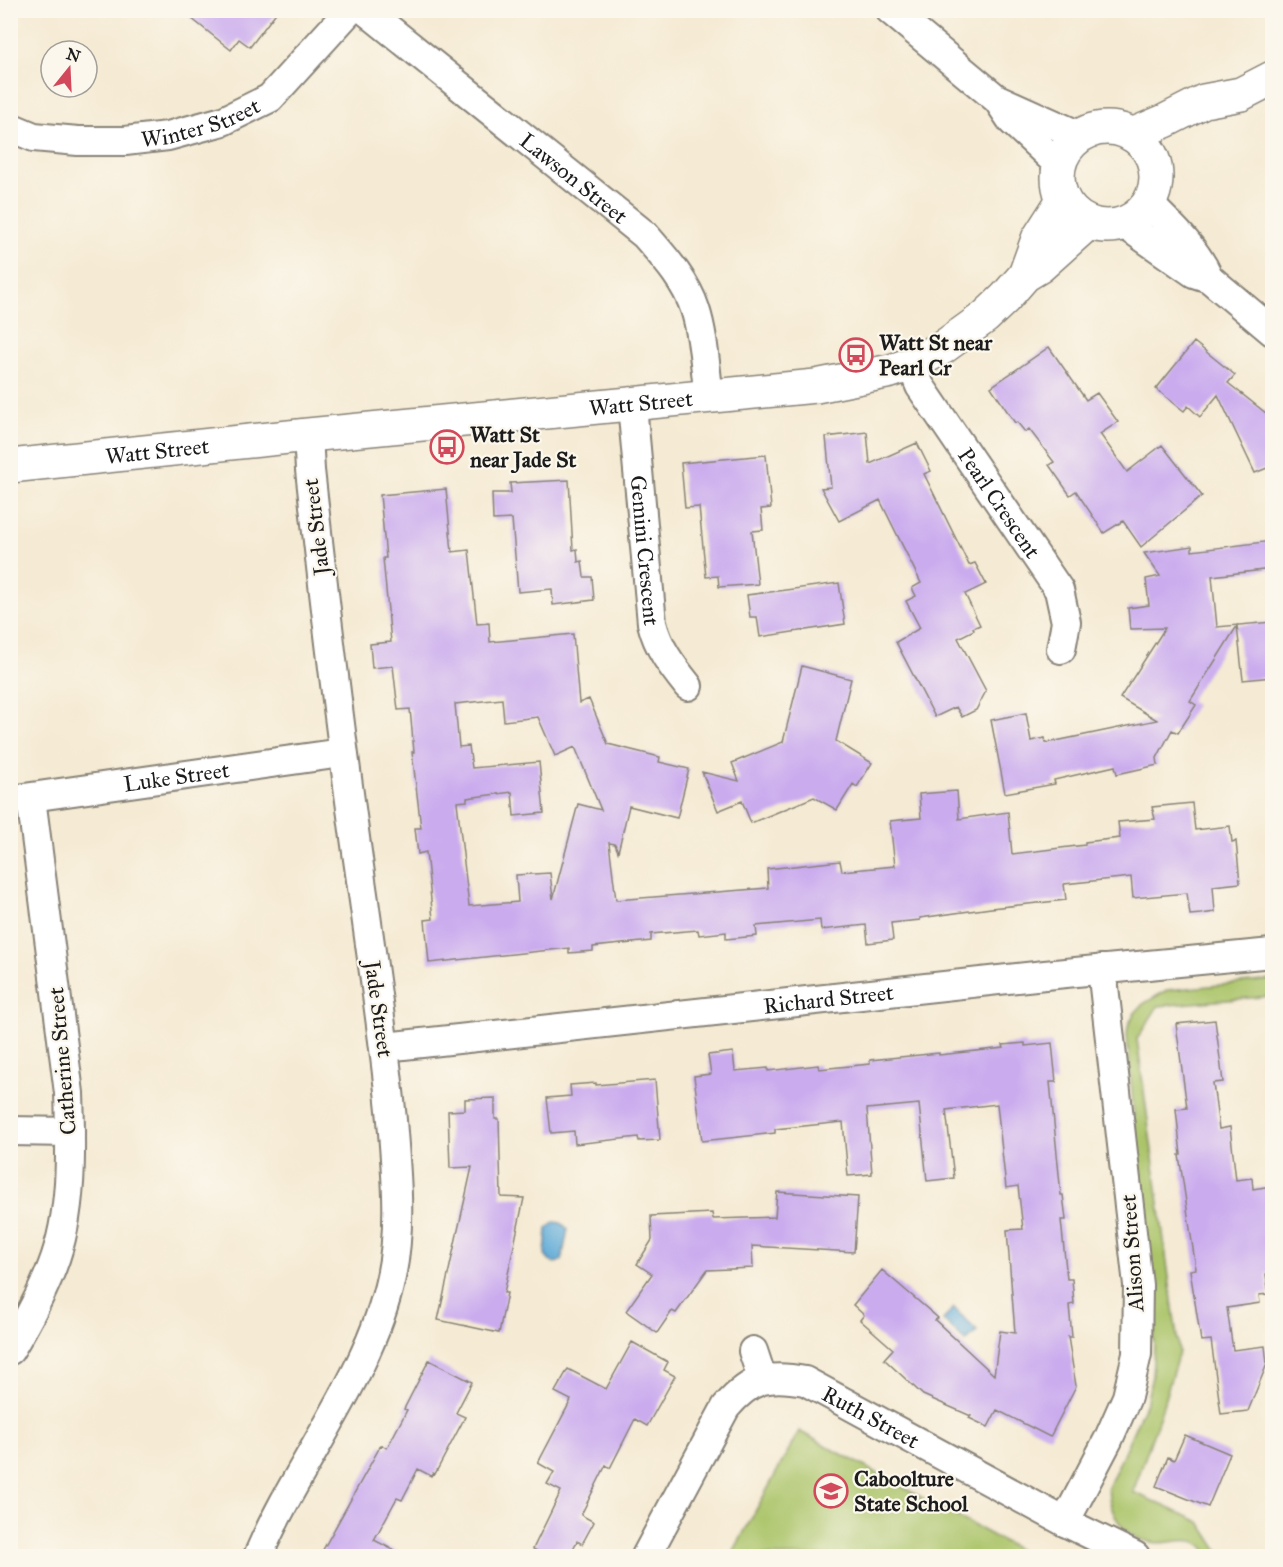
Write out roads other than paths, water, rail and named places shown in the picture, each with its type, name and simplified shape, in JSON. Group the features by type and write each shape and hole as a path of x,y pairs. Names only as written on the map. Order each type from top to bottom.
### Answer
{"main road":[{"path":"1154,160 1178,139 1215,116 1241,94 1272,78"},
{"path":"1132,135 1204,101 1241,94"},
{"path":"1106,128 1115,129 1132,135 1145,146 1154,160 1156,183 1136,214 1106,226 1088,223 1073,213 1063,200 1058,183 1059,165 1067,148 1080,136 1106,128"},
{"name":"Watt Street","path":"1025,275 1038,239 1063,200"},
{"name":"Watt Street","path":"10,466 816,386 862,378 910,364 942,348 971,328 1005,298 1025,275 1054,254 1088,223"}],"street":[{"name":"Winter Street","path":"10,127 34,137 78,141 125,141 168,136 224,121 270,98 350,10"},
{"name":"Lawson Street","path":"365,10 645,235 664,256 685,286 695,308 709,396"},
{"path":"890,10 998,100 1080,136"},
{"path":"998,100 1012,121 1059,165"},
{"path":"1136,214 1194,273 1209,278 1272,331"},
{"name":"Pearl Crescent","path":"910,364 920,386 1059,590 1066,622 1061,649"},
{"name":"Gemini Crescent","path":"632,405 652,623 655,637 666,658 688,686"},
{"name":"Jade Street","path":"258,1557 271,1526 352,1379 377,1323 391,1278 398,1229 396,1171 385,1047 342,753 309,470 308,435"},
{"name":"Luke Street","path":"21,799 342,753"},
{"name":"Catherine Street","path":"10,1350 38,1301 54,1265 64,1223 70,1132 69,1093 21,799"},
{"name":"Richard Street","path":"385,1047 1102,969 1272,953"},
{"name":"Alison Street","path":"1065,1522 1108,1440 1127,1397 1137,1354 1138,1286 1102,969"},
{"path":"10,1131 70,1132"},
{"path":"646,1557 726,1407 740,1391 762,1378 753,1351"},
{"name":"Ruth Street","path":"762,1378 783,1377 805,1381 1065,1522 1135,1557"}],"water":[{"path":"554,1222 561,1223 568,1229 562,1260 555,1263 545,1255 547,1229"},
{"path":"954,1308 977,1331 966,1342 943,1320"}],"place":[{"name":"Watt St near Pearl Cr","path":"856,355"},
{"name":"Watt St near Jade St","path":"447,447"},
{"name":"Caboolture State School","path":"831,1491"}]}
